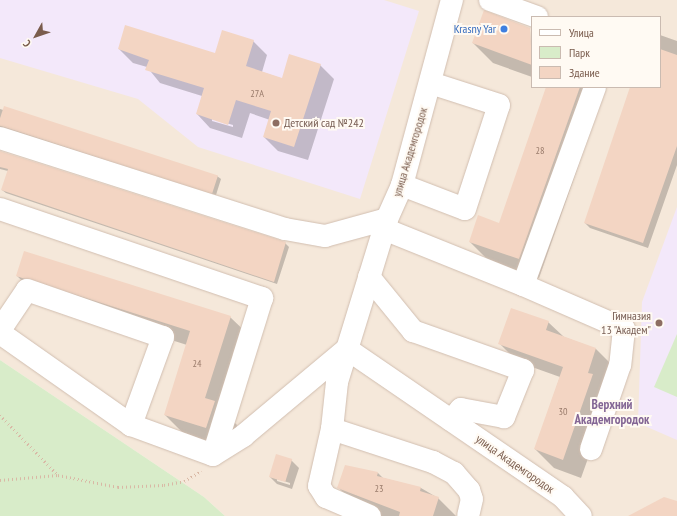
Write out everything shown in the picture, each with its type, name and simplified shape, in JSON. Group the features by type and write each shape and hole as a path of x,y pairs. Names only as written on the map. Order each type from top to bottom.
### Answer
{"street":[{"name":"улица Академгородок","path":"370,516 322,494 319,486 332,430 337,382 385,224 402,185 431,83 452,0"},
{"path":"490,0 534,16"},
{"path":"402,185 465,209 499,105 431,83"},
{"path":"523,285 595,88"},
{"path":"0,138 285,229 324,236 385,224 624,329 620,364 591,449"},
{"path":"0,209 262,298 213,455"},
{"path":"369,277 413,331 523,370 504,417 461,409 451,420"},
{"path":"131,425 163,337 27,290 0,332 131,425 213,455"},
{"name":"улица Академгородок","path":"347,348 563,497 581,516"},
{"path":"213,455 243,436 347,348"},
{"path":"332,430 433,462 454,473 470,490 472,500 468,516"}],"path":[{"path":"0,415 58,475"},
{"path":"0,480 58,475 118,487 164,485 184,481 206,468 213,455"}],"shaded area":[{"path":"0,0 677,0 677,516 225,516 204,497 0,360"},
{"name":"Детский сад №242","path":"0,0 384,0 419,11 360,199 198,147 138,99 0,58"},
{"name":"Гимназия 13 \"Академ\"","path":"677,207 677,440 638,423 642,302"}],"green space":[{"path":"677,334 677,397 654,387"},
{"path":"0,360 204,497 225,516 0,516"}],"building":[{"name":"Krasny Yar","path":"484,10 530,28 531,65 472,43"},
{"path":"125,25 215,53 222,30 254,40 246,66 282,78 289,54 321,64 294,147 263,137 271,111 236,100 228,125 196,114 204,88 145,70 149,60 118,49"},
{"path":"661,49 677,55 677,146 643,243 584,223 630,88 661,88"},
{"path":"546,88 580,88 519,259 469,242 478,215 499,223"},
{"path":"4,106 218,176 212,195 0,126 0,118"},
{"path":"0,151 286,242 274,282 1,190 8,169 0,167"},
{"path":"24,251 231,316 205,398 215,401 206,428 164,415 190,331 16,276"},
{"path":"511,308 549,321 546,330 596,348 588,373 593,374 563,460 534,449 563,367 498,344"},
{"path":"276,454 292,459 285,482 269,477"},
{"path":"345,465 378,472 377,476 421,487 420,491 439,497 433,516 399,516 400,512 337,488"},
{"path":"664,497 677,501 677,516 628,516"}],"place":[{"name":"Krasny Yar","path":"504,29"},
{"name":"Детский сад №242","path":"276,123"},
{"name":"Гимназия 13 \"Академ\"","path":"659,323"}],"district":[{"name":"Верхний Академгородок","path":"612,414"}]}
